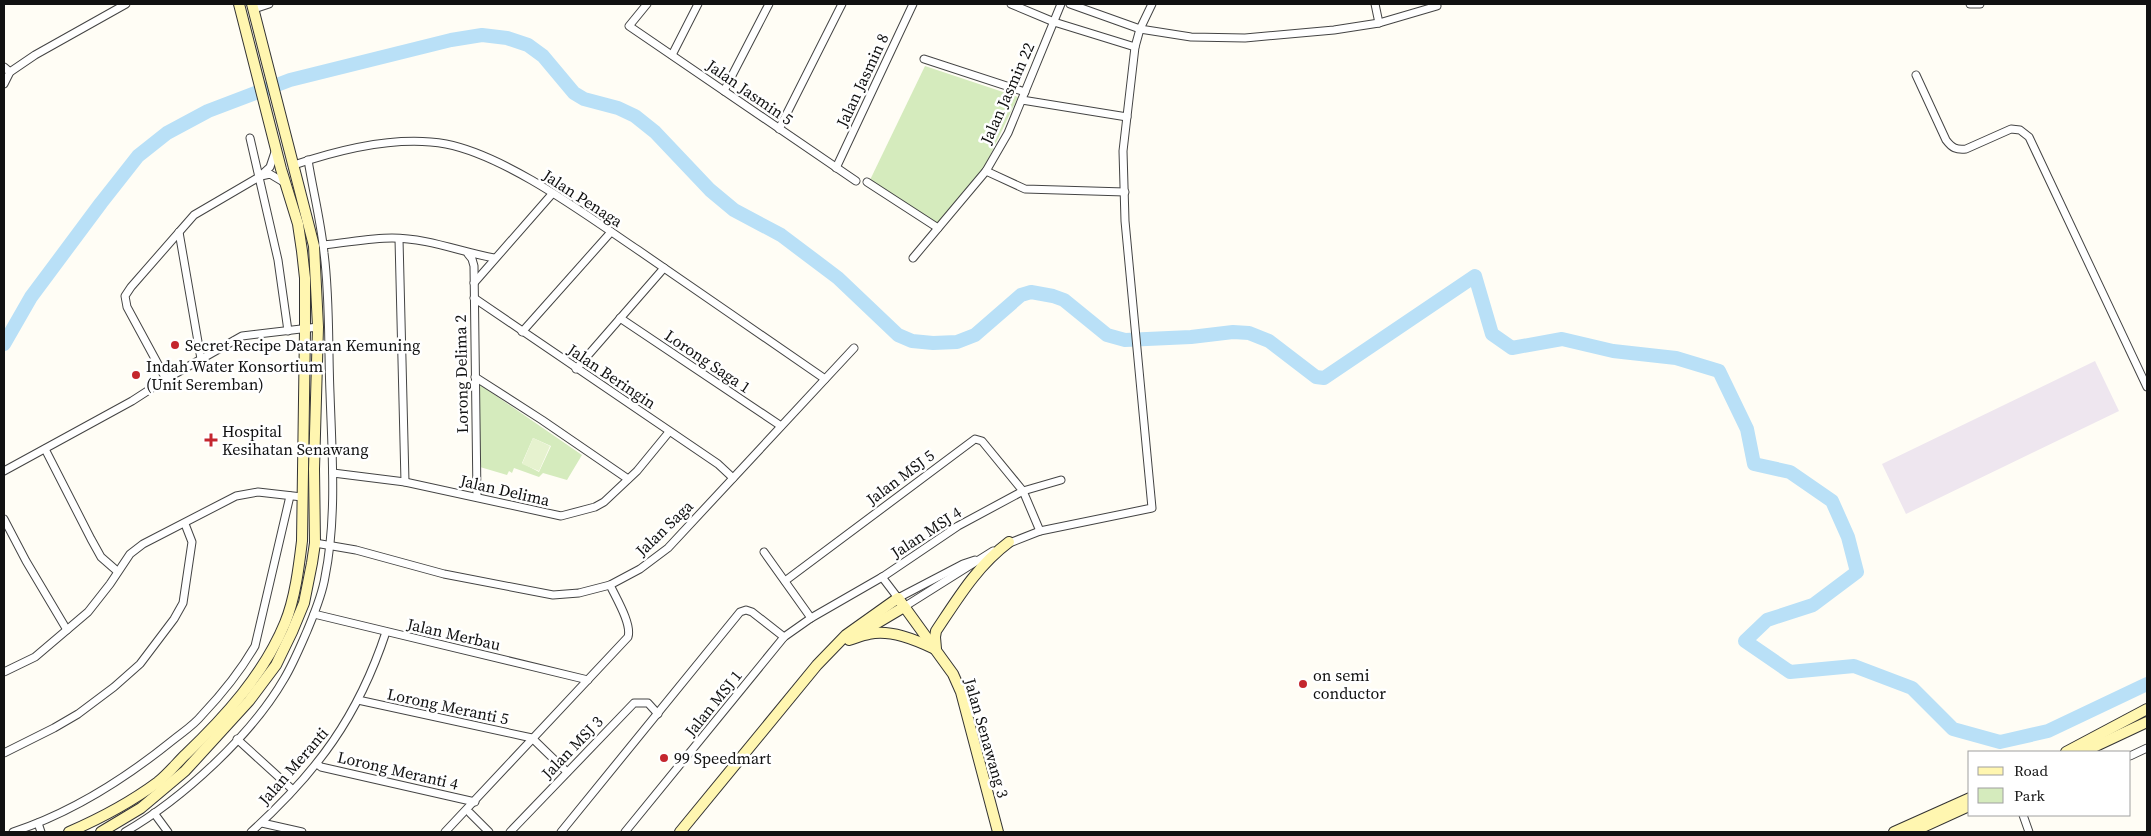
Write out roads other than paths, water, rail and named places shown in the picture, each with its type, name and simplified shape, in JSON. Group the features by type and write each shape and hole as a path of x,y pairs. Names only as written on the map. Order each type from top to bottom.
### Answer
{"street":[{"path":"4,84 7,69 126,4"},
{"path":"68,832 114,810 158,782 200,741 231,707 264,664 286,622 298,572 302,541 305,278 298,224 285,183 239,4"},
{"path":"258,78 248,13 253,6 269,4"},
{"name":"Jalan Jasmin 5","path":"646,4 629,26 856,180"},
{"path":"672,55 698,4"},
{"path":"724,91 769,4"},
{"path":"779,129 842,4"},
{"name":"Jalan Jasmin 8","path":"836,168 913,4"},
{"path":"1010,4 1054,22 1135,47"},
{"name":"Jalan Jasmin 22","path":"913,258 986,171 1008,133 1061,4"},
{"path":"1070,4 1140,29 1191,36 1245,38 1334,30 1379,22 1437,6"},
{"path":"680,832 779,709 846,635 1009,542 1040,531 1152,508 1134,322 1124,192 1123,151 1135,47 1140,29 1152,4"},
{"path":"1376,4 1379,22"},
{"path":"101,832 140,808 185,771 249,701 276,665 304,603 315,543 314,469 318,327 314,246 268,72 253,6"},
{"path":"924,59 1025,92"},
{"path":"1916,75 1951,147 1958,150 1966,149 2011,129 2020,130 2029,137 2147,387"},
{"path":"1022,100 1127,117"},
{"path":"250,138 278,260 288,331"},
{"name":"Jalan Penaga","path":"294,165 356,148 393,143 426,142 447,144 468,150 495,162 552,194 611,232 825,379"},
{"path":"259,177 273,162 276,149"},
{"path":"126,832 200,777 268,704 285,678 314,614 324,582 330,545 333,473 323,245 308,160"},
{"path":"986,171 1025,189 1124,192"},
{"path":"166,379 127,307 126,296 131,287 194,215 259,177 270,174 285,183"},
{"path":"867,182 938,228"},
{"path":"473,283 552,194"},
{"path":"179,232 201,359"},
{"path":"522,332 611,232"},
{"path":"323,245 399,239 427,242 468,254 494,258"},
{"path":"399,239 405,482"},
{"name":"Lorong Delima 2","path":"468,254 474,266 477,496"},
{"path":"576,369 664,268"},
{"name":"Jalan Beringin","path":"474,298 718,464 733,478"},
{"name":"Lorong Saga 1","path":"620,318 781,426"},
{"path":"4,472 132,401 166,379 242,336 318,327"},
{"name":"Jalan Saga","path":"315,543 330,545 444,574 553,595 579,593 610,585 640,569 668,548 854,348"},
{"path":"475,377 628,479"},
{"name":"Jalan Delima","path":"333,473 405,482 477,496 540,513 561,516 595,507 604,502 637,471 669,432"},
{"name":"Jalan MSJ 5","path":"785,581 975,440 982,441 1023,491 1040,531"},
{"path":"45,449 101,557 117,571"},
{"name":"Jalan MSJ 4","path":"784,637 811,618 882,577 958,526 1023,491 1061,480"},
{"path":"5,668 35,657 88,612 130,554 143,544 236,496 246,493 258,492 302,497"},
{"path":"13,832 34,827 103,790 161,750 201,716 255,646 290,496"},
{"path":"4,519 26,561 67,630"},
{"path":"4,753 78,714 114,687 140,664 174,619 183,603 192,542 185,524"},
{"path":"936,650 934,637 936,631 969,581 994,554 1009,542"},
{"path":"764,552 766,558 811,618"},
{"path":"882,577 901,603"},
{"path":"445,832 628,636 630,631 610,585"},
{"path":"830,652 901,603"},
{"name":"Jalan Senawang 3","path":"901,603 953,674 961,692 998,832"},
{"path":"561,832 740,612 746,610 752,612 784,637"},
{"name":"Jalan Merbau","path":"314,614 588,680"},
{"name":"Jalan Meranti","path":"251,832 262,823 317,764 334,742 358,700 376,662 386,632"},
{"path":"850,640 870,633 885,634 916,640 936,650"},
{"name":"Jalan MSJ 1","path":"625,832 784,637"},
{"name":"Lorong Meranti 5","path":"358,700 532,738"},
{"name":"Jalan MSJ 3","path":"510,832 634,703 648,703 658,714"},
{"path":"2068,751 2147,709"},
{"path":"2085,751 2147,722"},
{"path":"532,738 567,772"},
{"path":"237,739 293,790"},
{"path":"2131,756 2147,748"},
{"name":"Lorong Meranti 4","path":"317,764 321,767 474,802"},
{"path":"1894,832 1968,799"},
{"path":"1912,832 1968,806"},
{"path":"154,813 168,832"},
{"path":"470,813 489,832"},
{"path":"2023,816 2029,832"},
{"path":"262,823 302,832"},
{"path":"34,827 41,832"}],"waterway":[{"path":"4,344 31,297 101,203 138,156 167,133 208,111 290,80 451,40 482,35 507,38 528,45 543,56 574,93 584,99 618,108 635,116 655,132 710,190 734,210 781,235 838,278 898,335 912,341 933,343 957,342 975,335 1021,295 1031,292 1064,300 1107,335 1125,340 1191,337 1233,332 1249,333 1269,341 1316,377 1324,378 1475,276 1492,334 1512,348 1562,339 1613,351 1676,358 1719,371 1747,429 1754,464 1790,472 1832,501 1848,537 1857,572 1813,605 1767,620 1745,641 1790,672 1854,666 1912,688 1953,729 2000,742 2048,731 2147,684"}],"place":[{"name":"Secret Recipe Dataran Kemuning","path":"175,345"},
{"name":"Indah Water Konsortium (Unit Seremban)","path":"136,375"},
{"name":"Hospital Kesihatan Senawang","path":"211,440"},
{"name":"on semi conductor","path":"1303,684"},
{"name":"99 Speedmart","path":"664,758"}]}
